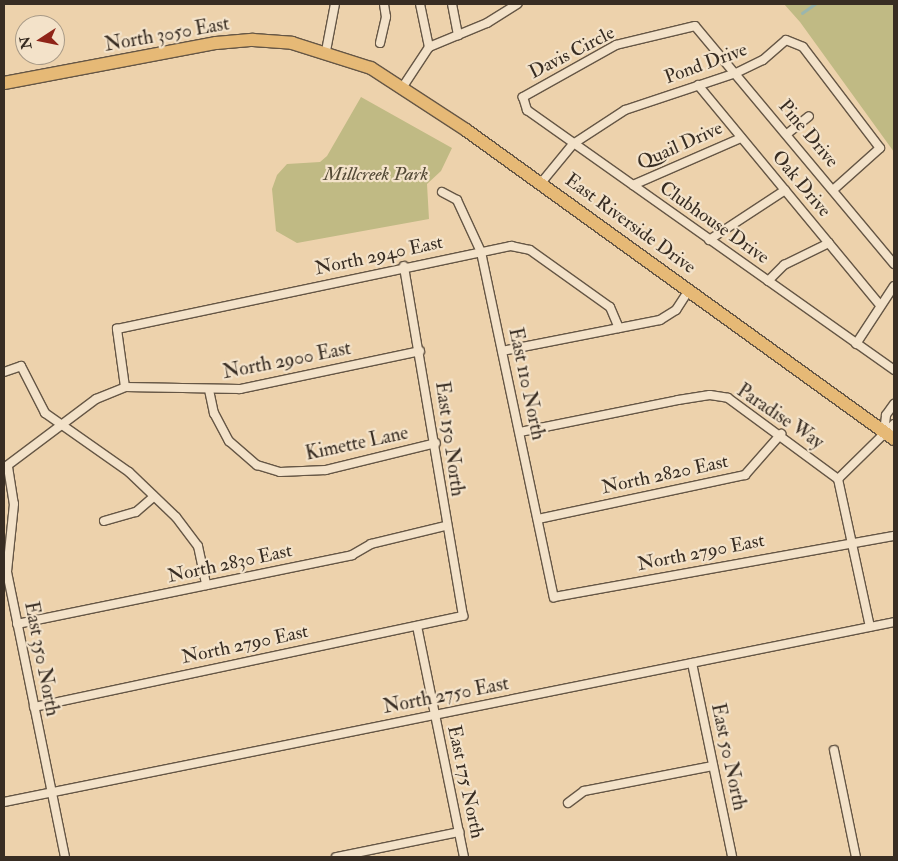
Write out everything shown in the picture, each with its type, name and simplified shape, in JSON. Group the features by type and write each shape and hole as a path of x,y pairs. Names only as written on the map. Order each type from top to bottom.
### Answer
{"main road":[{"name":"North 3050 East","path":"4,84 216,43 292,43 331,53"},
{"name":"East Riverside Drive","path":"331,53 371,68 402,88 541,183 891,432"}],"street":[{"path":"331,53 335,4"},
{"path":"380,43 386,17 384,4"},
{"path":"420,4 429,47"},
{"path":"452,4 458,35"},
{"path":"402,88 429,47 458,35 517,4"},
{"name":"Pine Drive","path":"695,26 736,72 894,264"},
{"name":"Davis Circle","path":"523,97 616,45 695,26"},
{"name":"Pond Drive","path":"541,183 574,144 625,110 736,72 763,60 786,40 803,47 880,148 833,190"},
{"name":"Oak Drive","path":"698,85 880,304"},
{"name":"Clubhouse Drive","path":"523,97 527,110 894,370"},
{"path":"787,134 809,116"},
{"name":"Quail Drive","path":"633,185 741,138"},
{"path":"709,240 785,190"},
{"name":"East 110 North","path":"442,192 456,200 481,252 554,596"},
{"path":"768,281 784,265 829,243"},
{"name":"North 2940 East","path":"125,387 117,330 404,266 512,246 530,250 610,307 619,328"},
{"name":"East 150 North","path":"404,266 436,443 445,526 463,616"},
{"path":"856,344 880,304 894,286"},
{"path":"502,351 660,320 676,310 689,290"},
{"name":"North 2900 East","path":"6,467 96,399 125,387 209,390 240,389 420,351"},
{"path":"4,372 21,366 45,413 60,426 129,472 176,517 198,546 206,585"},
{"name":"Kimette Lane","path":"209,390 214,413 229,441 257,465 280,472 326,470 436,443"},
{"name":"Paradise Way","path":"520,432 710,395 728,398 781,434 838,479"},
{"path":"870,627 853,541 838,479 891,432 886,415 894,404"},
{"name":"North 2820 East","path":"538,519 745,475 781,434"},
{"name":"East 350 North","path":"6,467 14,504 7,572 65,857"},
{"path":"104,520 136,512 153,497"},
{"name":"North 2830 East","path":"18,624 352,555 371,544 445,526"},
{"name":"North 2790 East","path":"554,596 853,541 894,536"},
{"name":"North 2790 East","path":"34,707 463,616"},
{"name":"North 2750 East","path":"4,802 894,622"},
{"name":"East 175 North","path":"416,626 464,857"},
{"name":"East 50 North","path":"692,663 732,857"},
{"path":"834,750 856,857"},
{"path":"568,803 584,791 713,766"},
{"path":"336,857 459,832"}],"green space":[{"path":"784,4 894,4 894,152 800,22"},
{"name":"Millcreek Park","path":"361,97 452,148 441,171 427,184 429,219 297,243 276,231 272,189 277,175 287,164 320,162 327,156"}],"waterway":[{"path":"802,13 815,4"}]}
